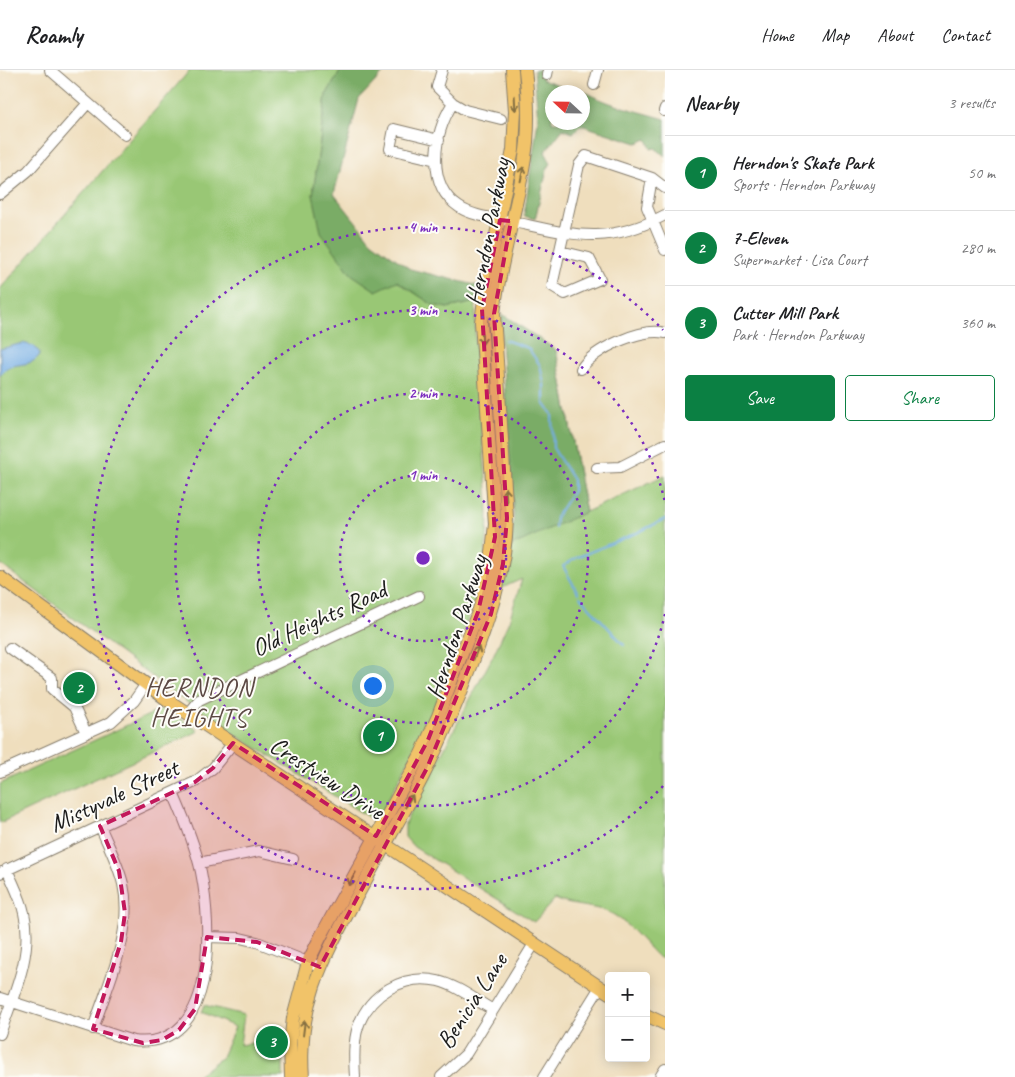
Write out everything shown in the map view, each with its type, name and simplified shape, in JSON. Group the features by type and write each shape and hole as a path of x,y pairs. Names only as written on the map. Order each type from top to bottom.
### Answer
{"main road":[{"name":"Herndon Parkway","path":"291,1077 290,1044 293,1018 314,964 380,840 420,781 450,721 491,614 504,564 507,518 494,314 514,150 515,111 512,70"},
{"name":"Herndon Parkway","path":"505,220 527,141 526,70"},
{"name":"Crestview Drive","path":"0,577 146,684 605,990"},
{"name":"Herndon Parkway","path":"303,1077 305,1024 314,964"},
{"path":"650,1017 665,1024"}],"street":[{"path":"50,70 125,135"},
{"path":"442,70 437,87 453,103 465,110 501,118"},
{"path":"594,85 598,70"},
{"path":"0,194 28,171 88,102"},
{"path":"453,103 447,112 439,140 436,177 453,202 470,212 564,234 581,236 612,235 652,222 665,215"},
{"path":"436,160 390,148 394,129 439,140"},
{"path":"560,251 589,258 600,279 565,294 552,286 579,165 586,156 652,178 665,188"},
{"path":"652,178 647,207 665,250"},
{"path":"581,369 595,354 634,335 652,331 665,333"},
{"path":"597,468 620,466 665,444"},
{"name":"Old Heights Road","path":"188,712 194,704 207,696 419,596"},
{"path":"10,648 52,678 52,690 74,707 86,733"},
{"path":"0,772 111,722 122,713 146,684"},
{"name":"Mistyvale Street","path":"3,871 173,793 205,776 233,743"},
{"path":"0,998 93,1029 143,1042 162,1040 179,1030 191,1016 196,1006 204,968 207,937 205,895 199,863 186,823 173,793"},
{"path":"93,1029 121,942 125,913 119,871 100,826"},
{"path":"199,863 259,851 293,859"},
{"path":"0,1034 25,956 27,927 21,901 3,871"},
{"path":"207,937 257,942 314,964"},
{"name":"Benicia Lane","path":"441,1077 466,1054 534,944"},
{"path":"355,1077 356,1037 360,1022 374,1000 391,988 414,980 436,981 454,988 493,1010"},
{"path":"544,1077 605,990"},
{"path":"660,1077 665,1069"}],"highlighted area":[{"path":"500,220 511,221 494,314 507,518 503,564 491,614 427,768 320,967 257,942 207,937 195,1009 179,1030 162,1040 143,1043 93,1029 121,942 125,913 119,871 100,826 195,782 213,768 233,743 376,836 428,740 478,612 495,537 482,309"}],"green space":[{"path":"190,70 341,70 326,95 313,195 397,281 433,305 447,308 476,302 476,364 488,502 488,524 484,559 511,546 514,528 506,391 501,342 502,314 556,350 586,512 665,475 665,958 659,958 634,932 614,915 601,910 555,899 534,922 414,847 405,837 405,824 408,817 493,656 509,621 522,579 475,600 432,716 380,815 370,818 211,720 0,564 0,289"},
{"path":"341,70 386,70 359,99 334,194 371,241 410,269 479,286 476,302 447,308 433,305 397,281 376,291 351,274 321,232 313,195 326,95"},
{"path":"534,70 544,70 542,79 559,85 545,85 545,130 562,130 545,152 551,163 547,170 535,219 524,216 538,120"},
{"path":"590,94 610,103 665,119 665,156 655,148 651,149 647,139 637,143 590,128"},
{"path":"566,130 576,130 573,133"},
{"path":"502,314 556,350 586,512 511,546 514,513 501,342"},
{"path":"164,708 199,731 0,823 0,784"},
{"path":"204,1005 244,1015 240,1045 283,1038 283,1077 196,1077 222,1057 235,1027 201,1012"}],"water":[{"path":"23,343 34,346 40,353 39,356 30,363 9,368 0,376 0,349"}],"waterway":[{"path":"505,340 528,348 540,365 544,384 544,403 552,414 553,448 573,480 573,491 556,517 555,528"},
{"path":"578,593 563,566 578,557 639,532 665,519"},
{"path":"580,597 624,645"}],"place":[{"name":"7-Eleven","path":"79,688"},
{"name":"Herndon's Skate Park","path":"379,736"},
{"name":"Cutter Mill Park","path":"272,1042"}],"district":[{"name":"HERNDON HEIGHTS","path":"199,702"}]}
